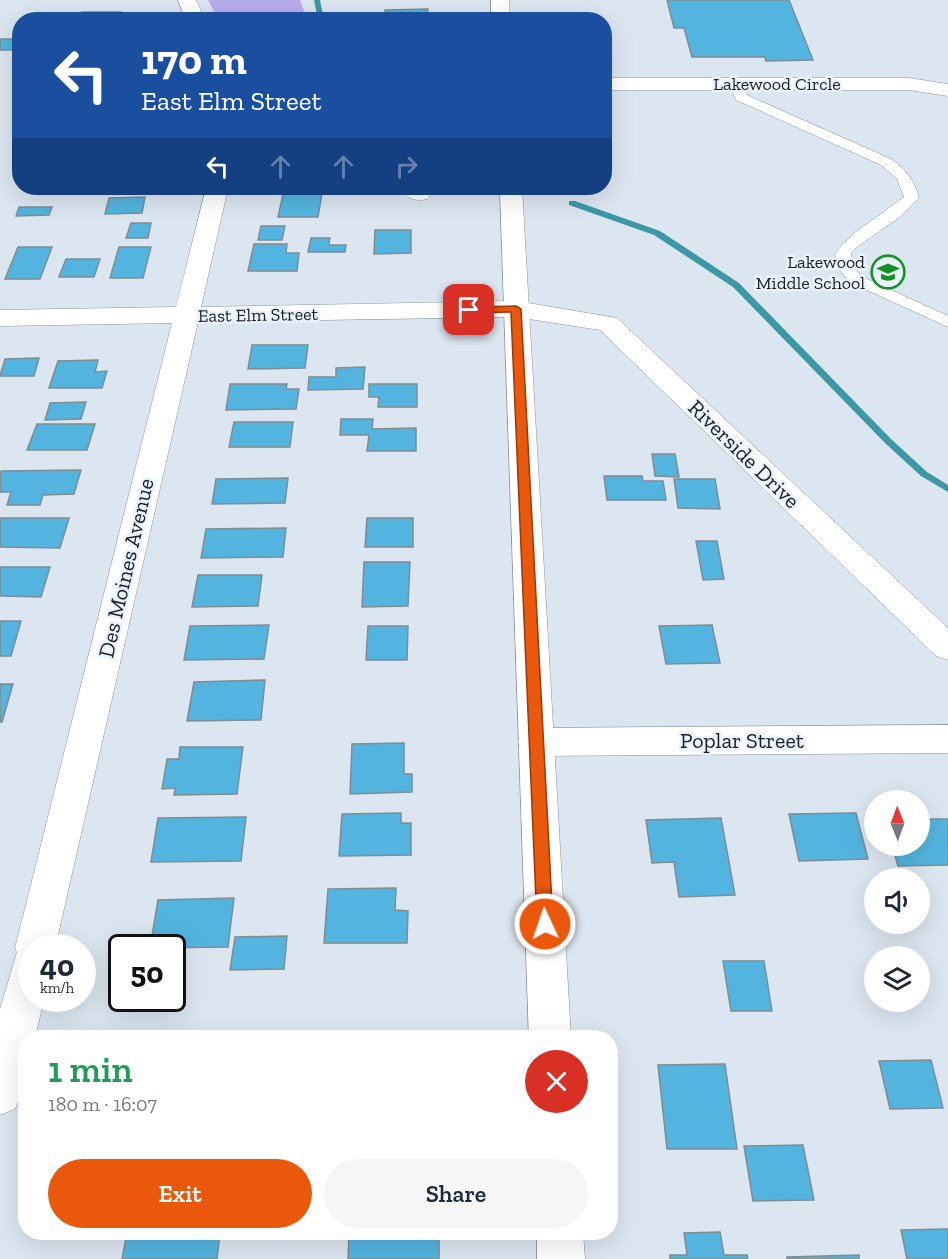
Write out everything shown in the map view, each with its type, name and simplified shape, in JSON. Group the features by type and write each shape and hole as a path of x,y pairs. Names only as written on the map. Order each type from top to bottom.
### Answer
{"street":[{"name":"Lakewood Circle","path":"612,84 909,84 948,90"},
{"name":"Des Moines Avenue","path":"38,934 215,195"},
{"path":"511,195 550,1030"},
{"name":"East Elm Street","path":"0,318 516,309"},
{"name":"Riverside Drive","path":"516,309 608,324 948,648"},
{"name":"Poplar Street","path":"536,742 948,739"},
{"path":"0,1095 20,1012"},
{"path":"560,1240 561,1259"}],"lane":[{"path":"736,84 741,97 886,162 899,171 909,183 912,198 902,210 850,243 843,253 845,266 855,279 948,322"}],"shaded area":[{"path":"208,0 300,0 304,12 214,12"}],"building":[{"path":"667,0 789,0 813,60 766,61 765,57 692,57 684,28 674,28"},
{"path":"428,9 428,12 385,12 385,10"},
{"path":"0,39 12,39 12,50 0,50"},
{"path":"283,195 322,195 318,217 278,217"},
{"path":"145,197 142,213 105,214 109,198"},
{"path":"19,207 52,207 49,215 16,216"},
{"path":"131,223 151,223 148,238 126,238"},
{"path":"261,226 285,226 282,240 258,240"},
{"path":"375,230 411,230 411,253 374,254"},
{"path":"311,238 330,238 329,245 346,245 345,252 308,252"},
{"path":"254,244 287,244 286,253 299,253 297,271 248,271"},
{"path":"18,247 52,247 40,279 5,279"},
{"path":"119,247 151,247 143,278 110,278"},
{"path":"66,259 100,259 94,277 59,277"},
{"path":"252,345 308,345 305,368 248,369"},
{"path":"39,358 34,376 0,376 5,359"},
{"path":"98,360 95,372 107,371 102,388 49,388 58,361"},
{"path":"365,367 363,389 308,390 309,377 336,377 336,368"},
{"path":"230,384 287,384 286,389 299,389 296,409 226,410"},
{"path":"369,384 417,384 417,407 378,407 379,397 369,397"},
{"path":"86,402 81,419 45,420 50,403"},
{"path":"341,419 373,419 372,429 416,428 416,451 367,451 369,435 340,435"},
{"path":"234,422 293,422 290,447 229,447"},
{"path":"37,424 95,424 87,450 27,450"},
{"path":"652,454 675,454 679,477 655,476"},
{"path":"81,470 74,494 43,495 40,505 7,505 11,492 0,492 1,471"},
{"path":"604,476 642,476 643,481 663,481 666,500 607,500"},
{"path":"288,478 285,503 212,504 216,479"},
{"path":"674,479 715,479 720,509 678,508"},
{"path":"0,518 69,518 60,548 0,547"},
{"path":"367,518 413,518 413,547 365,547"},
{"path":"286,528 283,557 201,558 206,529"},
{"path":"696,541 717,541 724,579 703,580"},
{"path":"364,562 410,562 408,606 362,607"},
{"path":"0,567 50,567 41,597 0,596"},
{"path":"198,575 262,575 258,606 192,607"},
{"path":"0,621 21,621 11,656 0,656"},
{"path":"269,625 264,659 184,660 190,626"},
{"path":"712,625 720,663 666,664 659,626"},
{"path":"368,626 408,626 407,660 366,660"},
{"path":"265,680 261,720 187,721 194,682"},
{"path":"0,684 13,684 2,722 0,722"},
{"path":"404,743 404,774 412,774 412,792 350,794 352,744"},
{"path":"180,747 243,747 237,794 174,795 175,788 162,789 167,759 179,759"},
{"path":"401,813 401,823 411,823 411,855 339,856 342,814"},
{"path":"856,813 864,844 864,856 867,856 868,859 799,861 789,814"},
{"path":"246,817 241,861 151,862 158,818"},
{"path":"721,818 735,895 679,897 674,862 652,863 646,820"},
{"path":"930,819 948,819 948,865 898,866 895,856 930,856"},
{"path":"396,888 395,910 408,911 407,943 324,943 328,889"},
{"path":"234,898 228,947 186,948 186,934 152,934 158,900"},
{"path":"287,936 284,969 230,970 235,937"},
{"path":"723,961 764,961 772,1011 731,1011"},
{"path":"931,1060 943,1108 890,1109 879,1061"},
{"path":"725,1064 737,1149 667,1149 658,1065"},
{"path":"803,1145 814,1200 753,1201 744,1146"},
{"path":"948,1229 948,1259 907,1259 901,1230"},
{"path":"720,1232 724,1255 747,1255 748,1259 670,1259 670,1255 687,1255 684,1233"},
{"path":"126,1240 219,1240 217,1259 122,1259"},
{"path":"349,1240 439,1240 439,1259 348,1259"},
{"path":"859,1255 859,1259 787,1259 787,1257"}],"waterway":[{"path":"317,0 319,12"},
{"path":"572,203 657,233 736,285 888,441 924,474 948,489"}],"place":[{"name":"Lakewood Middle School","path":"888,272"}],"route":[{"path":"469,310 516,309 545,924"}]}
